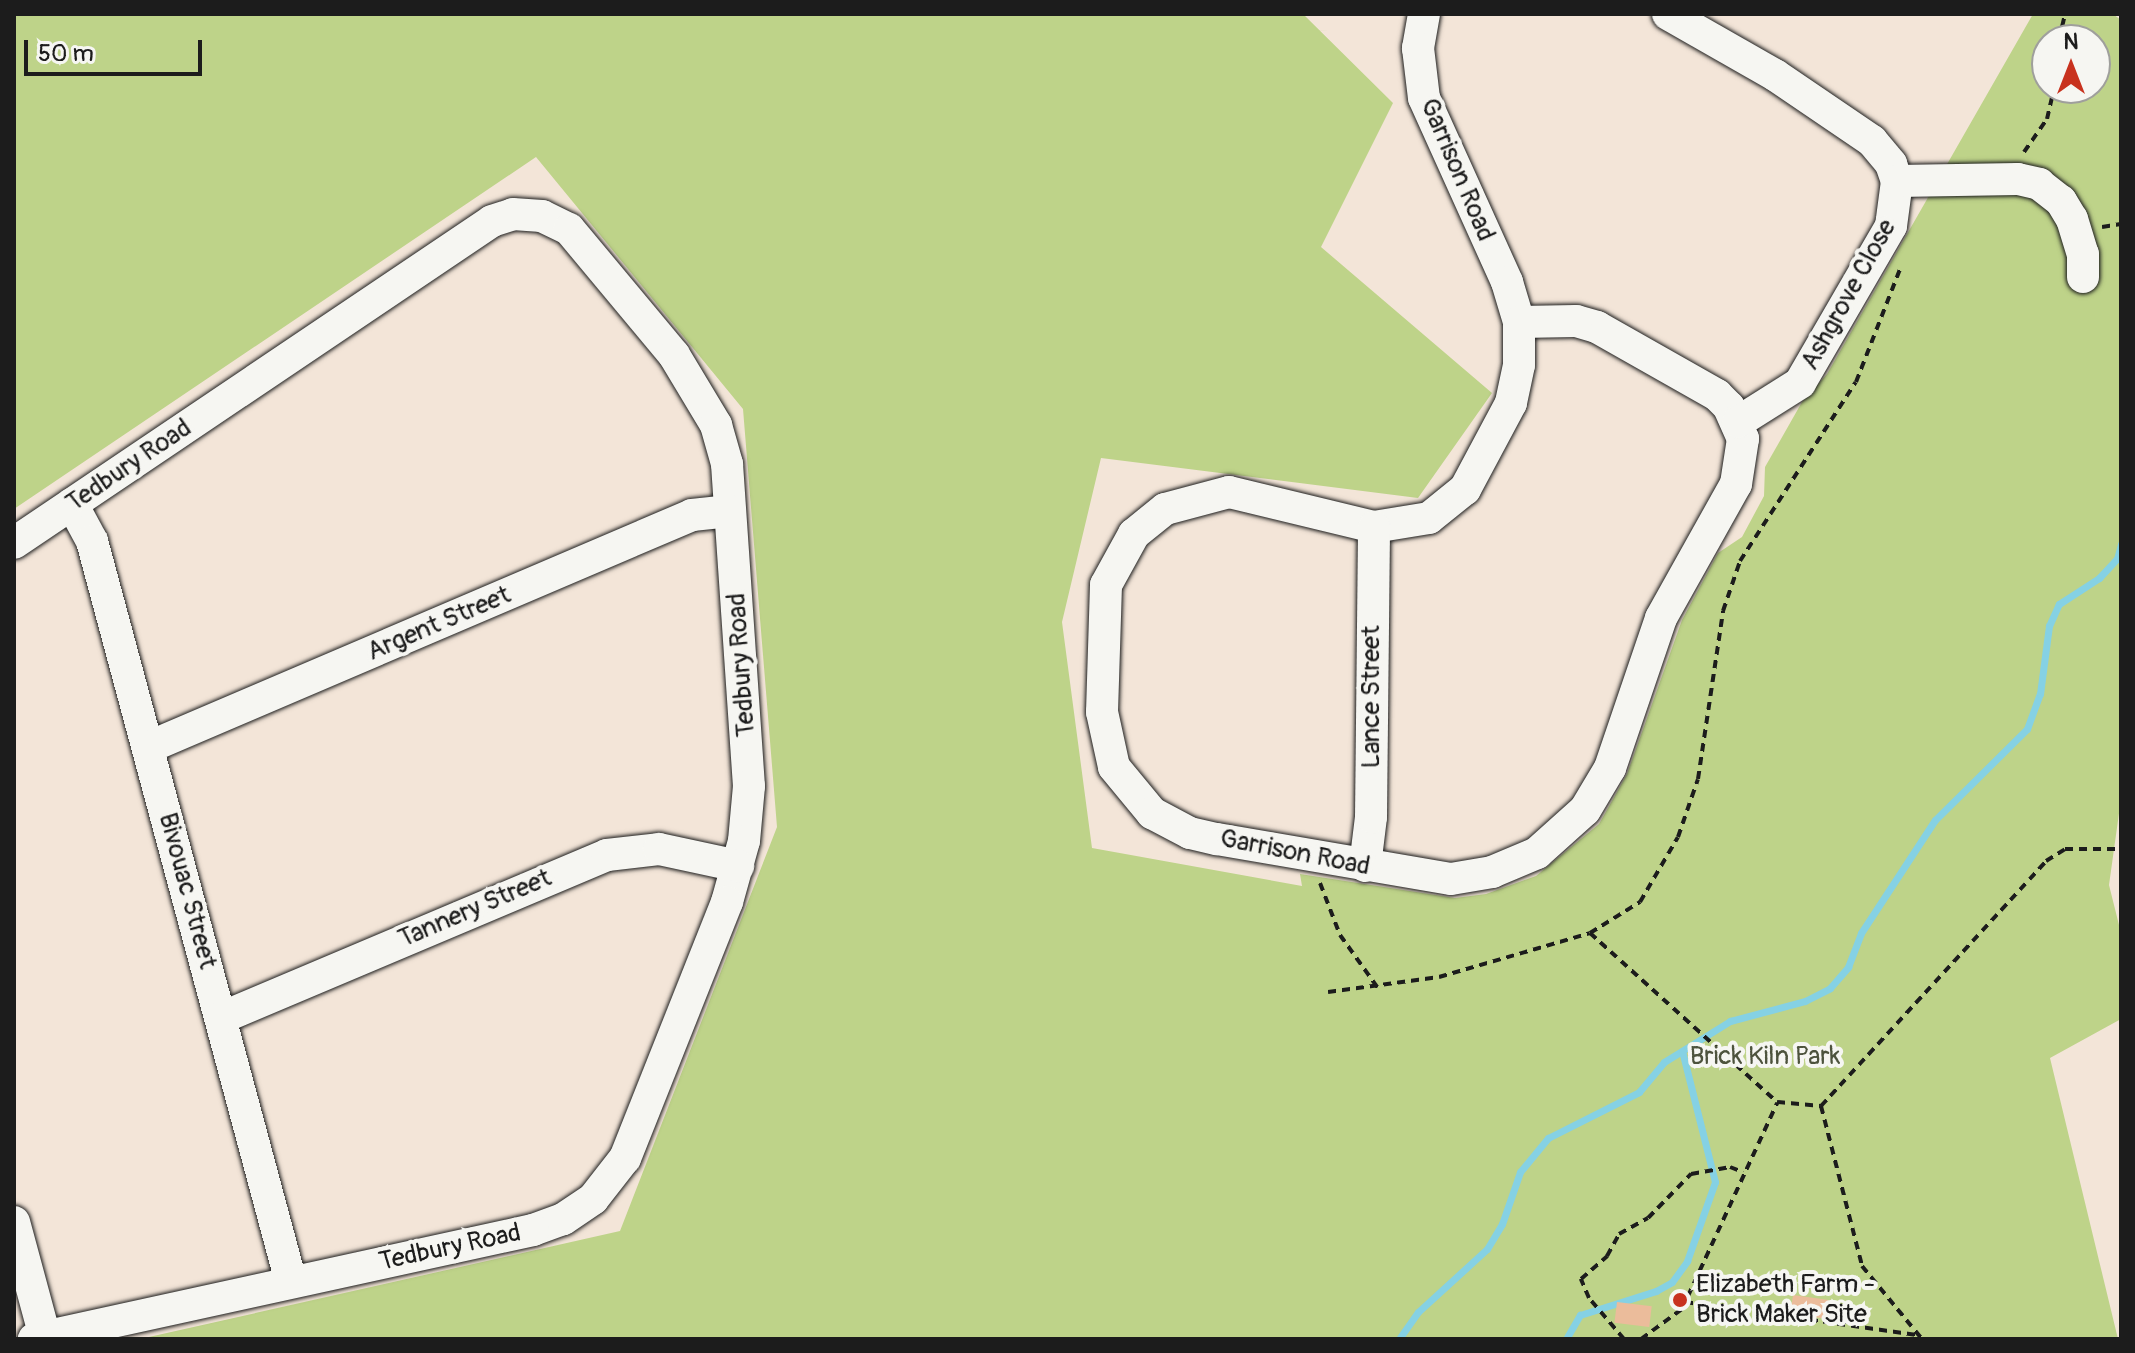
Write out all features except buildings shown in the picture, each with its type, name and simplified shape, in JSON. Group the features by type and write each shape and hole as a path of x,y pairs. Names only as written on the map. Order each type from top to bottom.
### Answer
{"street":[{"name":"Garrison Road","path":"1424,14 1418,48 1424,98 1507,282 1519,322 1519,365 1511,403 1465,489 1429,518 1374,527 1229,492 1187,500 1134,534 1112,567 1103,605 1103,731 1114,767 1137,799 1152,813 1190,833 1431,878 1492,872 1537,853 1585,810 1610,768 1661,618 1736,484 1744,455 1738,422"},
{"path":"1668,14 1775,75 1872,141 1891,164 1897,181 2002,179 2039,184 2061,201 2079,239 2083,277"},
{"name":"Ashgrove Close","path":"1738,422 1800,383 1891,226 1897,181"},
{"name":"Tedbury Road","path":"14,543 492,221 532,214 569,229 689,375 721,441 730,511 749,786 738,866 625,1158 593,1199 563,1219 533,1230 39,1338"},
{"path":"1519,322 1576,321 1597,327 1717,395 1738,422"},
{"name":"Bivouac Street","path":"72,504 92,541 291,1282"},
{"name":"Argent Street","path":"149,747 692,515 730,511"},
{"name":"Lance Street","path":"1365,866 1371,817 1374,527"},
{"name":"Tannery Street","path":"221,1018 607,855 659,849 738,866"},
{"path":"14,1222 39,1338"}],"path":[{"path":"2002,179 2047,119 2050,104"},
{"path":"1328,992 1378,988 1496,963 1590,933 1640,902 1678,837 1698,779 1723,611 1740,561 1856,382 1906,254"},
{"path":"1821,1106 2046,861 2077,847 2121,849"},
{"path":"1317,872 1329,914 1354,960 1378,988"},
{"path":"1590,933 1777,1102 1821,1106"},
{"path":"1641,1339 1685,1302 1777,1102"},
{"path":"1821,1106 1862,1266 1921,1337"},
{"path":"1624,1339 1589,1298 1581,1279 1607,1256 1619,1234 1648,1218 1691,1174 1730,1167 1743,1172"},
{"path":"1685,1302 1921,1337"}],"green space":[{"name":"Brick Kiln Park","path":"14,14 1303,14 1393,103 1321,247 1492,393 1418,498 1101,458 1062,622 1092,848 1302,886 1300,874 1455,898 1486,894 1536,876 1599,824 1627,774 1682,620 1718,553 1742,537 1764,496 1765,467 1802,402 1827,374 2033,14 2113,14 2121,20 2121,799 2109,885 2121,933 2121,1019 2050,1058 2118,1339 140,1339 620,1231 777,827 743,409 536,157 14,509"}],"waterway":[{"path":"1399,1339 1418,1312 1487,1249 1502,1224 1520,1172 1548,1138 1639,1092 1664,1062 1730,1021 1805,1001 1830,988 1848,967 1861,933 1935,820 2027,729 2040,694 2049,626 2059,604 2099,578 2117,559 2121,544"},
{"path":"1566,1339 1580,1315 1656,1291 1672,1282 1687,1261 1715,1182 1682,1051"}],"place":[{"name":"Elizabeth Farm - Brick Maker Site","path":"1680,1300"}]}
